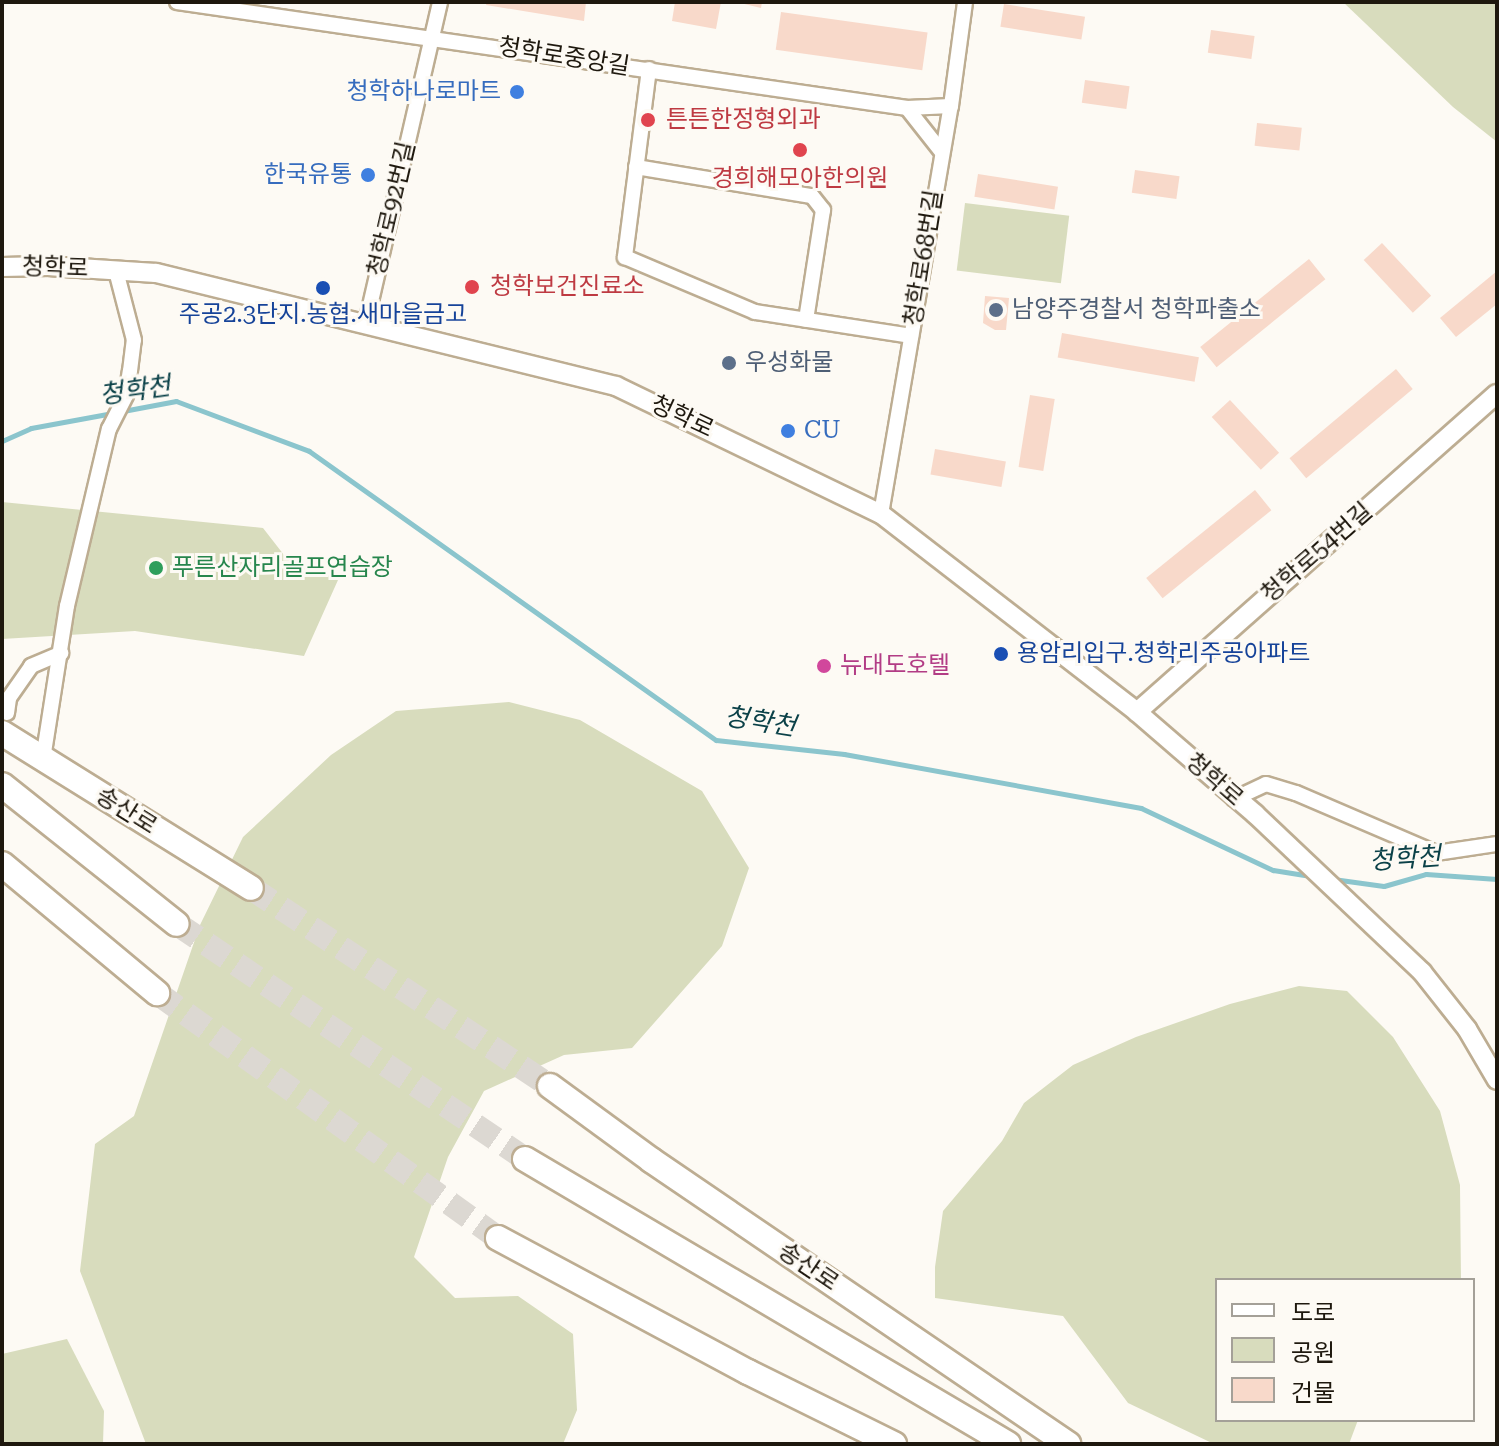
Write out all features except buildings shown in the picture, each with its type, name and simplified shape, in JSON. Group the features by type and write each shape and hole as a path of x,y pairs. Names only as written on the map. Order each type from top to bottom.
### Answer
{"main road":[{"name":"송산로","path":"5,723 43,759 251,888"},
{"path":"2,785 177,924"},
{"path":"2,864 157,993"},
{"name":"송산로","path":"550,1086 651,1160 1068,1444"},
{"name":"송산로","path":"525,1159 1008,1444"},
{"path":"498,1238 748,1372 894,1444"}],"street":[{"name":"청학로중앙길","path":"177,2 907,108 951,106"},
{"name":"청학로92번길","path":"366,323 440,2"},
{"name":"청학로68번길","path":"881,514 951,106 965,2"},
{"path":"649,69 625,257 755,312 911,336"},
{"path":"907,108 941,151"},
{"path":"636,167 812,196 823,210 806,320"},
{"name":"청학로","path":"2,267 156,273 616,386 881,514 1137,712 1255,814 1422,972 1496,1072"},
{"path":"43,759 67,606 109,429 126,395 134,340 116,271"},
{"name":"청학로54번길","path":"1137,712 1497,394"},
{"path":"5,723 9,698 31,666 61,653"},
{"path":"1234,799 1266,784 1296,793 1436,853 1497,844"}],"green space":[{"path":"1343,2 1497,2 1497,142 1453,107"},
{"path":"965,203 1069,216 1061,283 957,270"},
{"name":"푸른산자리골프연습장","path":"2,502 263,528 284,555 338,580 304,656 135,631 2,639"},
{"path":"509,702 580,720 702,791 749,868 722,946 632,1048 564,1055 484,1091 448,1157 414,1257 455,1298 518,1296 573,1334 577,1410 563,1444 146,1444 80,1271 95,1144 134,1116 200,925 243,837 331,755 396,711"},
{"path":"1299,986 1347,991 1393,1037 1440,1111 1460,1185 1461,1278 1215,1278 1215,1422 1357,1422 1349,1444 1214,1444 1128,1403 1063,1316 935,1298 935,1267 943,1211 1002,1141 1024,1103 1073,1065 1136,1037 1230,1004"},
{"path":"67,1339 104,1411 103,1444 2,1444 2,1354"}],"waterway":[{"name":"청학천","path":"123,411 176,401 309,451 716,740 844,754 1141,808 1273,870 1311,876"},
{"name":"청학천","path":"2,441 31,428 113,413"},
{"name":"청학천","path":"1333,879 1384,886 1426,874 1497,879"}],"tunnel":[{"path":"251,888 550,1086"},
{"path":"177,924 525,1159"},
{"path":"157,993 498,1238"}],"place":[{"name":"청학하나로마트","path":"517,92"},
{"name":"튼튼한정형외과","path":"648,120"},
{"name":"경희해모아한의원","path":"800,150"},
{"name":"한국유통","path":"368,175"},
{"name":"청학보건진료소","path":"472,287"},
{"name":"주공2.3단지.농협.새마을금고","path":"323,288"},
{"name":"남양주경찰서 청학파출소","path":"996,310"},
{"name":"우성화물","path":"729,363"},
{"name":"CU","path":"788,431"},
{"name":"푸른산자리골프연습장","path":"156,568"},
{"name":"용암리입구.청학리주공아파트","path":"1001,654"},
{"name":"뉴대도호텔","path":"824,666"}]}
